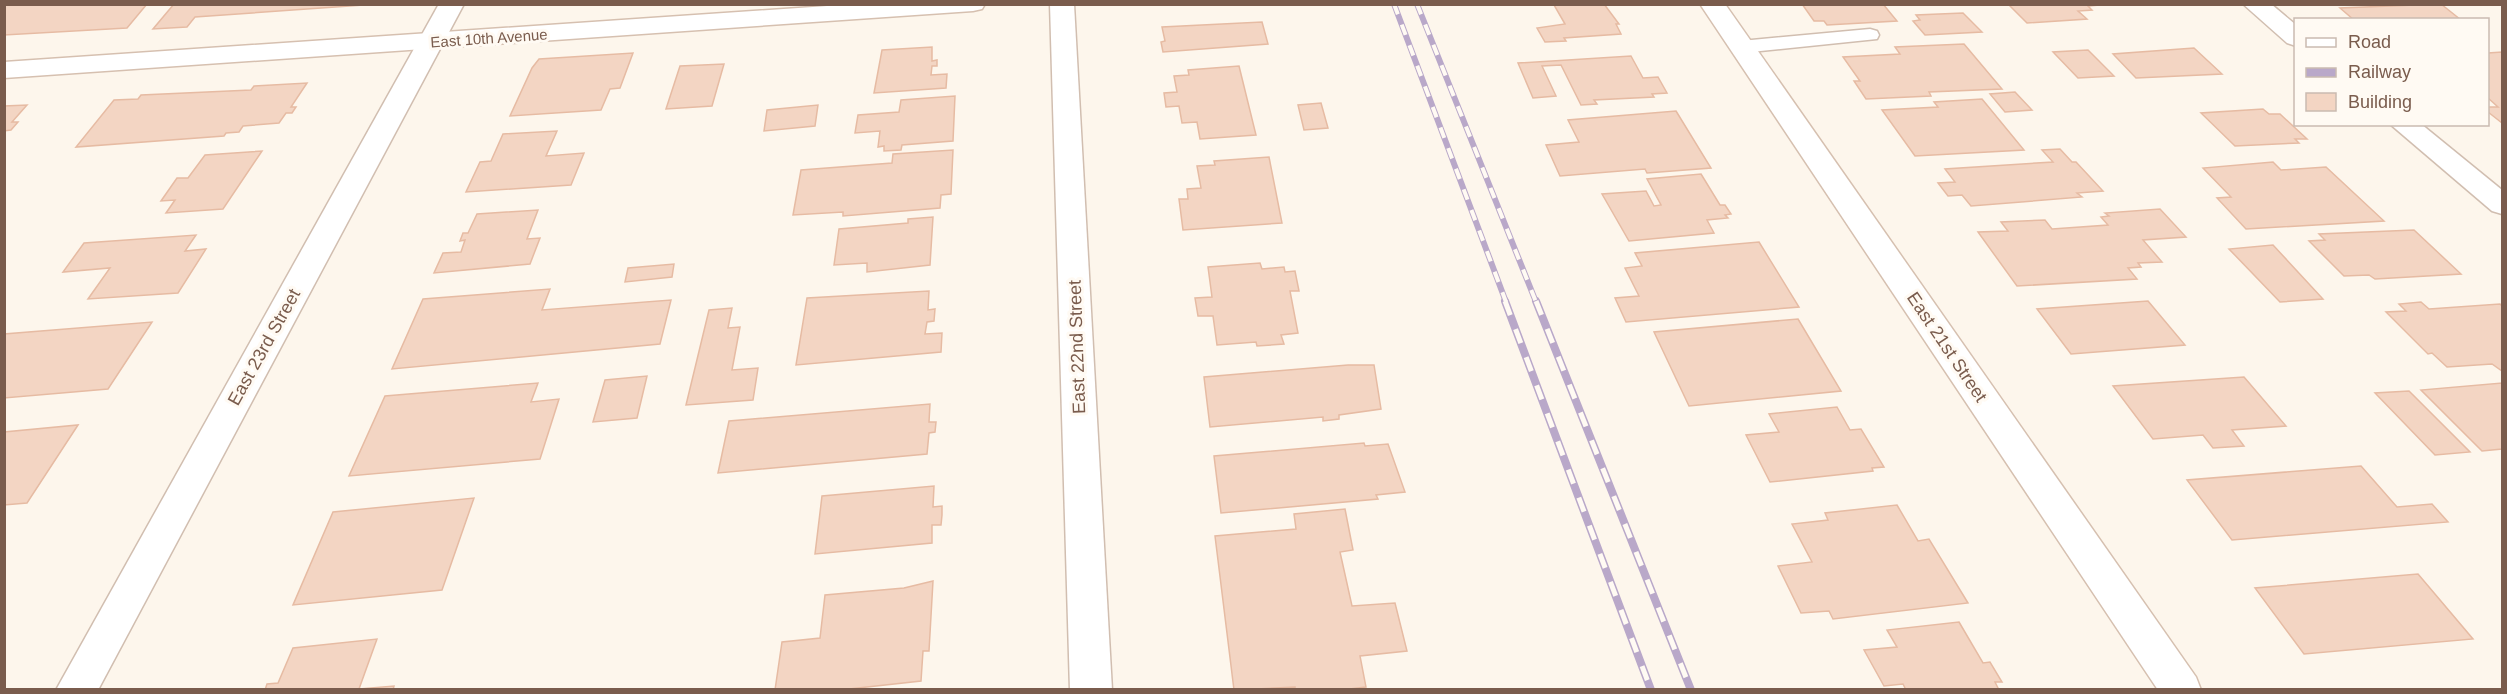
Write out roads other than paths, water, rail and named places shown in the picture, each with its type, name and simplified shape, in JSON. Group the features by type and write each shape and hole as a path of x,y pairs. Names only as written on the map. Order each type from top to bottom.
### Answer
{"street":[{"name":"East 23rd Street","path":"76,690 452,4"},
{"name":"East 10th Avenue","path":"4,70 973,4"},
{"name":"East 22nd Street","path":"1062,4 1091,690"},
{"name":"East 21st Street","path":"1712,4 2181,690"},
{"path":"2255,4 2294,37"},
{"path":"2405,126 2502,205"}],"lane":[{"path":"1741,47 1870,35"}],"railway":[{"path":"1394,4 1506,302"},
{"path":"1417,4 1536,302"},
{"path":"1505,301 1651,690"},
{"path":"1536,301 1691,690"}]}
